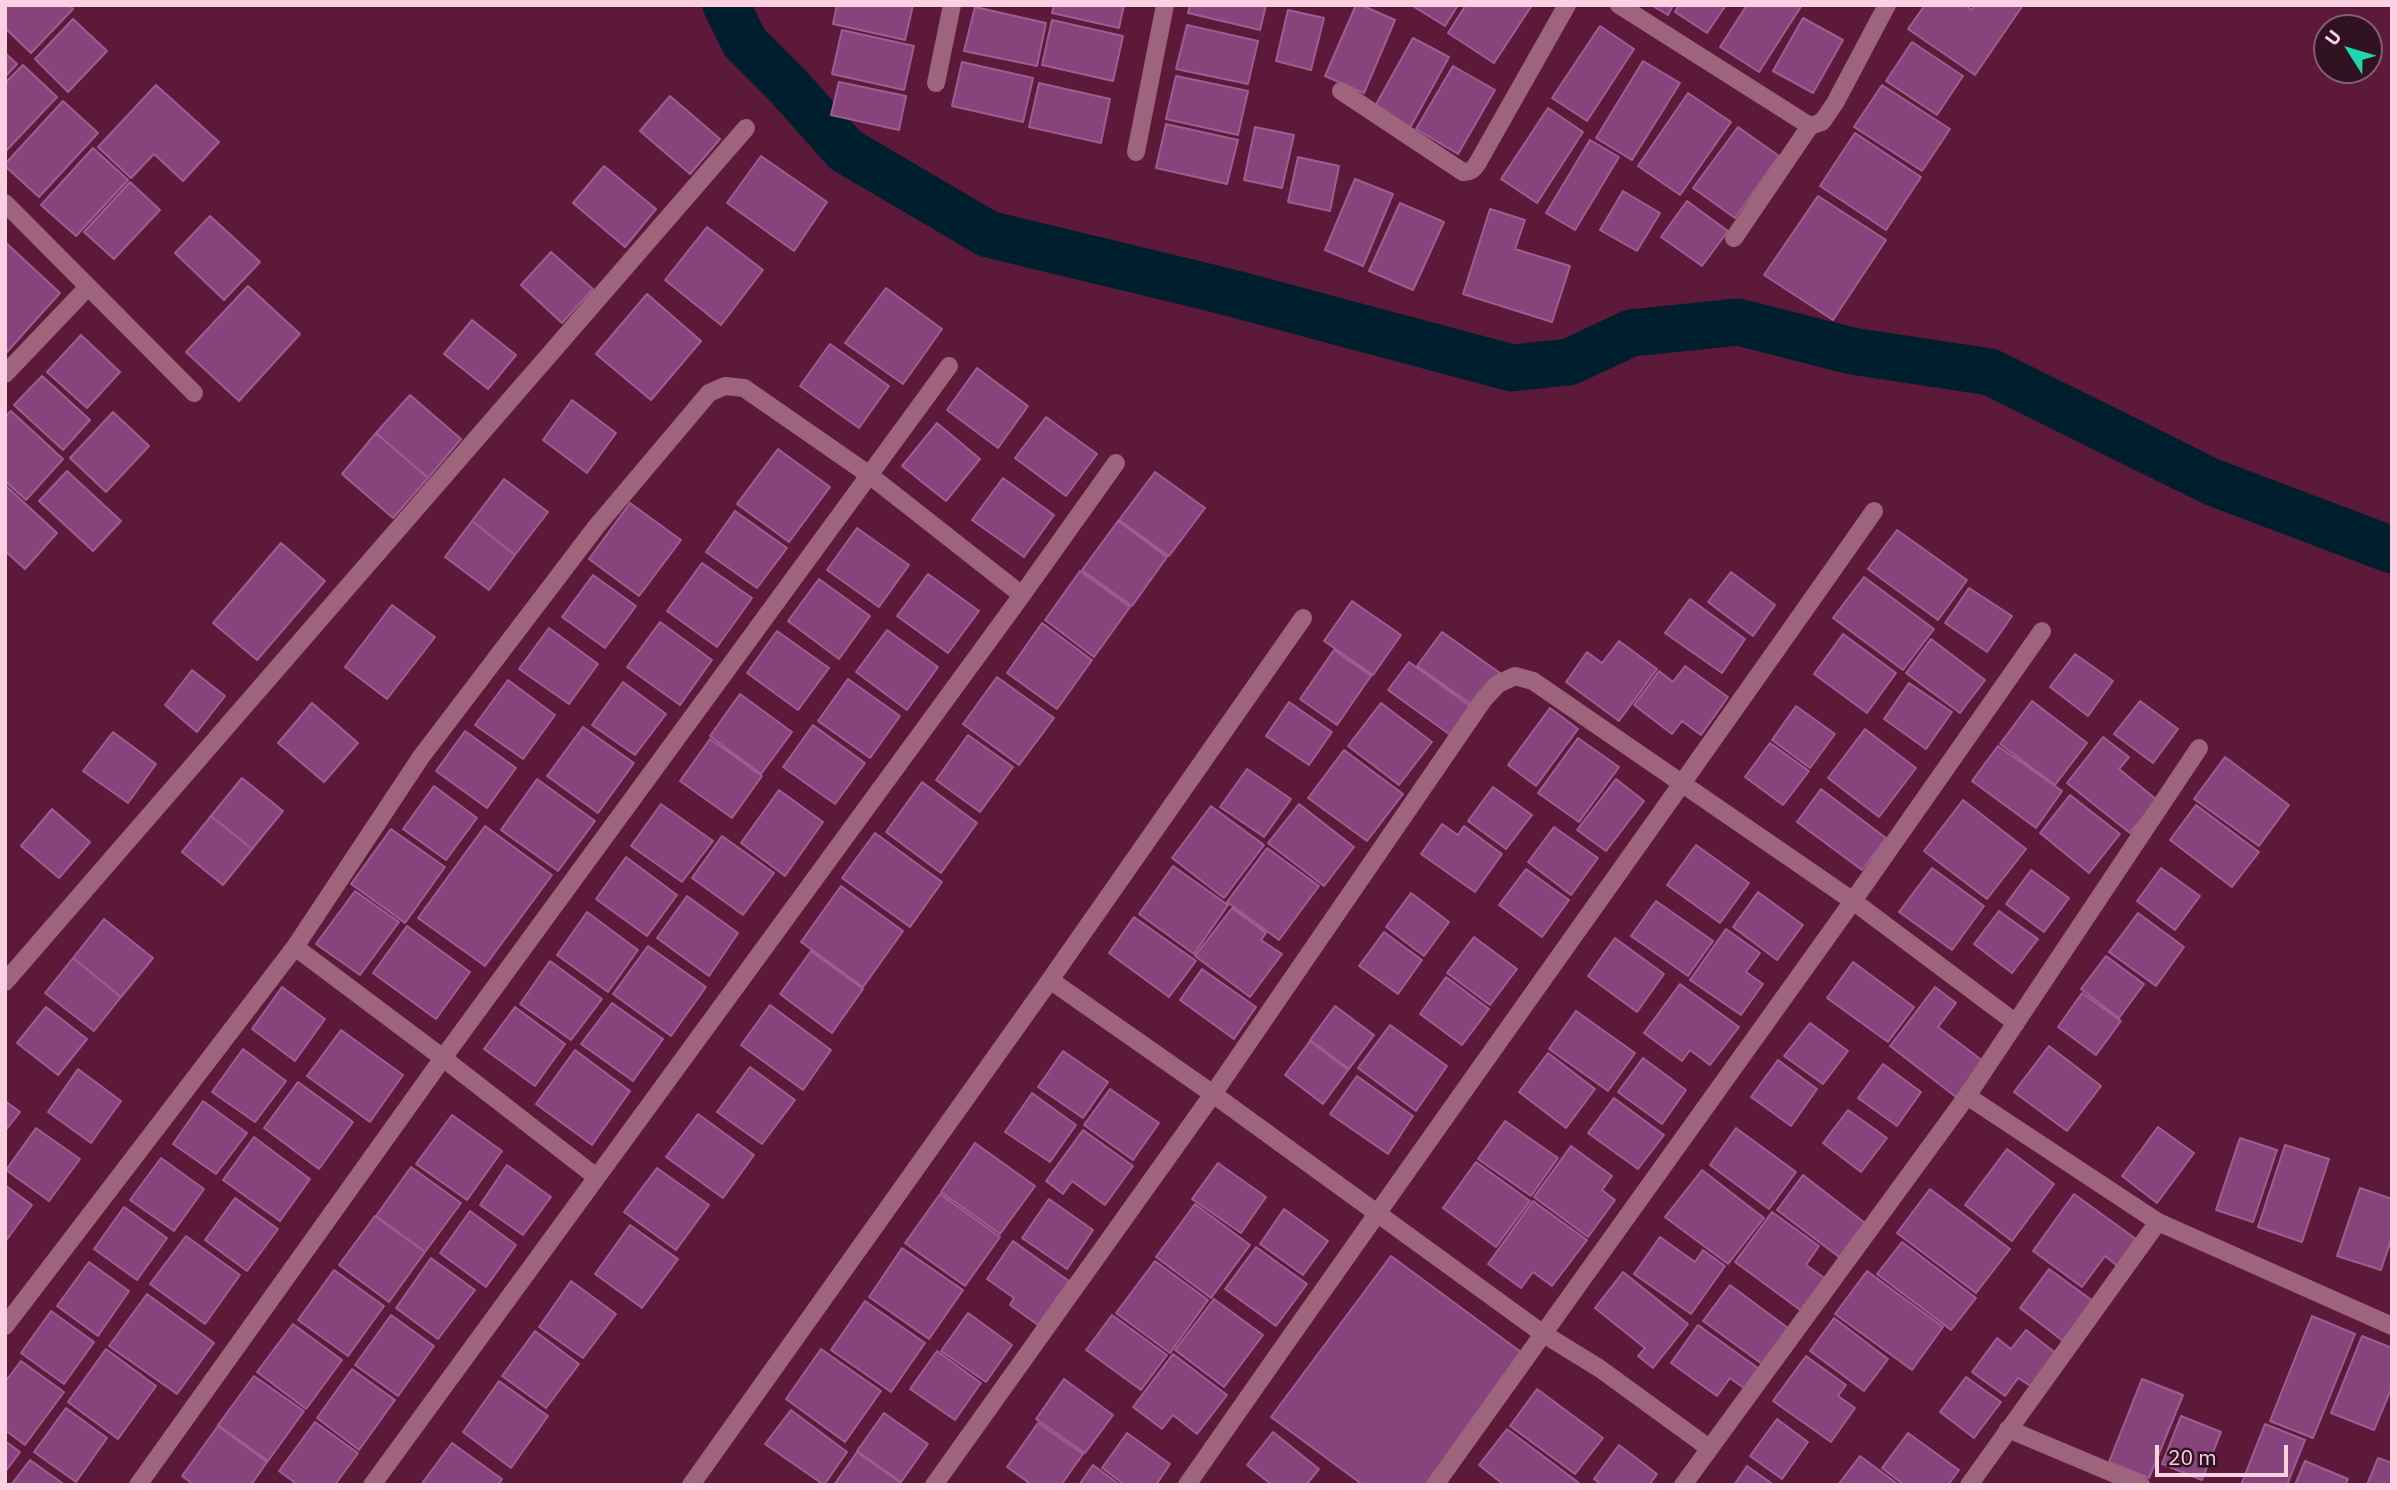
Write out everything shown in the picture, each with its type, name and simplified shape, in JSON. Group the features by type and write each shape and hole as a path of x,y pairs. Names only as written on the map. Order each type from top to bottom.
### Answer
{"street":[{"path":"936,83 952,5"},
{"path":"1136,152 1165,5"},
{"path":"1341,91 1463,172 1473,170 1567,5"},
{"path":"1619,5 1810,126"},
{"path":"1734,238 1810,126 1822,122 1835,103 1887,5"},
{"path":"5,982 746,128"},
{"path":"5,203 194,393"},
{"path":"5,374 88,287"},
{"path":"138,1485 443,1058 949,366"},
{"path":"5,1326 295,947 421,757 596,527 709,393 725,386 744,388 868,474 1022,595"},
{"path":"372,1485 1116,463"},
{"path":"1186,1485 1375,1213 1684,783 1874,511"},
{"path":"691,1485 1303,618"},
{"path":"1435,1485 1853,901 2042,631"},
{"path":"934,1485 1213,1094 1484,699 1498,684 1515,676 1533,681 1684,783 1853,901 2016,1023"},
{"path":"1683,1485 1966,1096 2199,748"},
{"path":"295,947 595,1176"},
{"path":"1050,980 1213,1094 1542,1333 1599,1368 1709,1448"},
{"path":"1966,1096 2158,1222 2392,1325"},
{"path":"1969,1485 2158,1222"},
{"path":"2008,1429 2141,1485"}],"building":[{"path":"6,5 69,5 73,9 31,53 5,28"},
{"path":"837,5 913,5 905,40 833,24"},
{"path":"1054,5 1124,5 1119,28 1052,13"},
{"path":"1190,5 1266,5 1260,30 1188,13"},
{"path":"1356,5 1395,20 1364,93 1325,76"},
{"path":"1411,5 1458,5 1445,26"},
{"path":"1466,5 1532,5 1494,63 1448,33"},
{"path":"1651,5 1673,5 1668,15"},
{"path":"1679,5 1726,5 1707,33 1675,12"},
{"path":"1747,5 1802,5 1759,72 1720,47"},
{"path":"1925,5 1965,5 1972,10 1975,5 2023,5 1975,75 1908,29"},
{"path":"975,7 1046,23 1037,66 964,51"},
{"path":"1288,10 1324,18 1311,70 1276,61"},
{"path":"1803,18 1843,40 1813,93 1773,71"},
{"path":"73,19 107,51 68,92 35,59"},
{"path":"1052,20 1123,36 1113,81 1042,65"},
{"path":"1187,25 1258,41 1248,84 1176,69"},
{"path":"1600,26 1634,49 1587,121 1552,98"},
{"path":"842,30 914,46 904,90 832,74"},
{"path":"1413,38 1449,57 1410,128 1374,108"},
{"path":"1912,42 1963,76 1937,115 1886,81"},
{"path":"5,53 17,64 5,77"},
{"path":"1643,61 1680,83 1632,160 1596,138"},
{"path":"962,62 1033,78 1023,122 952,106"},
{"path":"23,65 57,97 5,152 5,83"},
{"path":"1453,66 1495,90 1458,154 1416,129"},
{"path":"1176,76 1248,91 1238,135 1166,119"},
{"path":"839,82 906,96 899,130 831,115"},
{"path":"1039,83 1110,99 1101,143 1029,127"},
{"path":"156,85 219,142 183,181 154,154 131,178 98,147"},
{"path":"1882,85 1950,129 1922,171 1854,127"},
{"path":"1688,93 1731,122 1680,195 1638,166"},
{"path":"670,96 720,139 690,174 640,131"},
{"path":"63,101 98,133 39,197 5,164"},
{"path":"1548,108 1583,132 1537,203 1501,179"},
{"path":"1166,124 1238,140 1227,184 1156,168"},
{"path":"1255,127 1294,135 1282,188 1244,180"},
{"path":"1738,127 1779,156 1735,218 1693,188"},
{"path":"1855,133 1921,177 1886,230 1820,186"},
{"path":"1590,140 1619,157 1575,230 1546,213"},
{"path":"93,148 128,180 76,236 41,205"},
{"path":"761,156 827,202 794,251 727,203"},
{"path":"1298,157 1339,166 1330,211 1288,202"},
{"path":"604,166 656,209 625,247 573,203"},
{"path":"1355,179 1393,194 1363,266 1325,250"},
{"path":"130,182 160,210 114,259 84,232"},
{"path":"1623,191 1660,213 1637,251 1600,230"},
{"path":"1818,196 1886,240 1833,320 1764,275"},
{"path":"1687,201 1728,231 1702,266 1661,237"},
{"path":"1400,203 1444,222 1413,290 1369,271"},
{"path":"1490,209 1525,220 1515,249 1570,266 1552,322 1463,294"},
{"path":"210,216 260,262 224,300 175,253"},
{"path":"707,227 763,270 721,325 665,280"},
{"path":"5,242 60,293 6,353 5,353"},
{"path":"551,252 593,289 562,323 521,285"},
{"path":"248,286 300,334 239,401 186,352"},
{"path":"886,288 942,329 903,384 845,343"},
{"path":"647,294 701,341 651,400 596,354"},
{"path":"472,320 516,355 488,389 444,354"},
{"path":"81,335 120,372 87,408 47,372"},
{"path":"830,344 889,386 859,428 800,386"},
{"path":"977,368 1028,406 998,448 947,410"},
{"path":"42,376 90,420 63,450 14,405"},
{"path":"410,395 461,439 428,478 376,433"},
{"path":"572,400 616,433 587,473 543,440"},
{"path":"11,411 63,459 26,500 5,481 5,417"},
{"path":"113,412 149,446 106,492 70,458"},
{"path":"1046,417 1097,454 1066,496 1015,458"},
{"path":"937,423 980,459 946,501 902,466"},
{"path":"376,433 428,478 393,518 342,474"},
{"path":"778,449 830,487 789,542 737,504"},
{"path":"67,471 121,521 93,551 39,501"},
{"path":"1155,472 1205,508 1169,556 1119,520"},
{"path":"1003,478 1054,515 1024,557 972,520"},
{"path":"504,479 548,512 515,555 472,521"},
{"path":"5,485 57,533 25,569 5,551"},
{"path":"630,503 681,540 639,596 589,559"},
{"path":"735,511 787,548 757,588 706,552"},
{"path":"472,521 515,555 489,590 445,557"},
{"path":"1118,521 1167,557 1132,606 1082,570"},
{"path":"857,528 909,565 879,607 827,570"},
{"path":"1897,530 1967,580 1938,620 1868,569"},
{"path":"281,543 325,581 257,660 213,623"},
{"path":"702,563 752,598 717,647 667,611"},
{"path":"1080,571 1130,607 1094,657 1045,620"},
{"path":"1731,572 1775,605 1753,636 1708,602"},
{"path":"928,574 979,611 948,653 897,616"},
{"path":"593,575 636,606 605,648 562,617"},
{"path":"1864,577 1934,629 1903,670 1833,618"},
{"path":"819,579 870,616 839,659 788,621"},
{"path":"1969,588 2012,616 1987,652 1945,623"},
{"path":"1690,599 1745,639 1722,673 1665,633"},
{"path":"1352,601 1401,635 1373,675 1324,641"},
{"path":"392,605 435,637 387,699 345,667"},
{"path":"660,622 712,660 680,705 627,667"},
{"path":"1042,623 1092,660 1057,709 1007,673"},
{"path":"549,628 598,664 569,704 519,669"},
{"path":"887,630 938,667 907,710 856,672"},
{"path":"777,631 829,668 798,710 747,673"},
{"path":"1442,632 1500,673 1475,707 1417,666"},
{"path":"1843,634 1896,673 1867,713 1814,674"},
{"path":"1931,639 1985,680 1960,713 1906,673"},
{"path":"1619,641 1657,669 1619,721 1566,682 1587,652 1602,663"},
{"path":"1334,650 1371,676 1337,725 1300,699"},
{"path":"2075,654 2113,681 2088,716 2050,687"},
{"path":"1409,662 1474,709 1453,737 1388,690"},
{"path":"1685,666 1728,697 1701,735 1682,721 1672,734 1634,705 1659,671 1673,682"},
{"path":"192,670 225,696 197,732 165,705"},
{"path":"997,677 1054,718 1019,765 963,724"},
{"path":"848,679 900,716 870,758 818,721"},
{"path":"508,680 555,715 523,759 475,725"},
{"path":"623,682 666,714 635,755 592,725"},
{"path":"1909,683 1952,712 1926,749 1884,719"},
{"path":"740,694 792,732 761,774 710,736"},
{"path":"2032,701 2087,743 2055,785 2000,744"},
{"path":"2140,701 2178,729 2153,763 2114,734"},
{"path":"1289,702 1332,732 1309,765 1266,736"},
{"path":"312,703 358,743 324,782 278,743"},
{"path":"1381,703 1432,742 1399,785 1348,746"},
{"path":"1796,706 1835,734 1810,768 1772,740"},
{"path":"1550,708 1578,729 1536,786 1508,765"},
{"path":"813,725 865,763 835,804 783,767"},
{"path":"583,727 634,763 598,813 547,776"},
{"path":"1865,729 1916,768 1879,817 1828,778"},
{"path":"465,731 516,768 487,808 436,771"},
{"path":"113,732 156,764 128,803 83,771"},
{"path":"968,735 1013,767 980,812 936,780"},
{"path":"2103,737 2129,757 2119,769 2157,800 2130,833 2067,783"},
{"path":"1578,738 1619,767 1579,822 1538,793"},
{"path":"710,739 762,776 732,818 680,781"},
{"path":"1770,743 1809,771 1783,805 1745,777"},
{"path":"1998,746 2062,791 2036,828 1972,781"},
{"path":"1344,750 1403,794 1367,841 1308,798"},
{"path":"2225,757 2289,805 2259,846 2194,799"},
{"path":"1247,769 1291,799 1264,837 1220,807"},
{"path":"242,778 283,811 252,849 211,816"},
{"path":"537,779 595,821 558,871 501,830"},
{"path":"1616,779 1644,801 1606,851 1577,830"},
{"path":"922,782 977,823 941,873 886,832"},
{"path":"434,786 477,818 446,860 403,829"},
{"path":"1493,787 1532,815 1506,849 1468,821"},
{"path":"1821,789 1886,838 1862,870 1797,822"},
{"path":"779,790 823,822 785,876 741,843"},
{"path":"2070,795 2120,834 2089,873 2040,833"},
{"path":"1963,800 2026,849 1987,899 1924,851"},
{"path":"661,804 713,841 682,882 631,846"},
{"path":"1299,804 1354,847 1324,886 1268,843"},
{"path":"2196,805 2259,852 2232,887 2170,840"},
{"path":"1211,806 1264,845 1224,898 1172,858"},
{"path":"52,809 90,842 59,878 21,846"},
{"path":"211,816 252,849 223,885 182,852"},
{"path":"1442,824 1458,835 1464,826 1502,854 1475,892 1421,854"},
{"path":"485,826 552,875 485,966 418,918"},
{"path":"1554,827 1598,858 1571,895 1528,862"},
{"path":"391,829 445,867 405,923 351,884"},
{"path":"875,833 942,882 910,927 842,878"},
{"path":"722,836 774,873 743,915 692,878"},
{"path":"1696,845 1749,883 1720,923 1667,885"},
{"path":"1267,848 1319,886 1279,940 1227,902"},
{"path":"626,857 677,895 647,936 596,899"},
{"path":"1173,866 1228,905 1194,954 1139,914"},
{"path":"1932,868 1984,906 1952,950 1899,912"},
{"path":"2161,868 2200,896 2175,930 2137,901"},
{"path":"1526,869 1569,900 1542,937 1499,905"},
{"path":"2031,870 2069,898 2044,932 2006,904"},
{"path":"841,886 903,931 863,987 801,942"},
{"path":"355,891 399,922 360,975 316,944"},
{"path":"1758,892 1803,925 1777,960 1733,927"},
{"path":"1411,893 1449,922 1424,956 1386,927"},
{"path":"687,896 738,933 709,976 657,938"},
{"path":"1656,901 1713,941 1688,976 1631,936"},
{"path":"1232,908 1266,933 1261,940 1282,954 1250,997 1195,956"},
{"path":"1999,911 2038,939 2012,973 1974,944"},
{"path":"587,912 638,950 608,992 557,955"},
{"path":"2138,913 2184,947 2156,986 2109,952"},
{"path":"1134,917 1196,961 1169,997 1109,953"},
{"path":"104,919 153,958 121,997 73,958"},
{"path":"407,926 470,972 436,1019 373,973"},
{"path":"1726,929 1760,953 1746,972 1763,984 1741,1015 1690,980"},
{"path":"1384,932 1422,960 1398,994 1359,966"},
{"path":"1474,937 1517,969 1490,1005 1447,973"},
{"path":"1615,938 1664,974 1637,1012 1588,976"},
{"path":"648,946 706,987 671,1036 613,994"},
{"path":"811,951 863,989 832,1033 780,994"},
{"path":"2106,956 2144,984 2119,1018 2081,989"},
{"path":"73,958 121,997 94,1031 45,993"},
{"path":"550,961 602,999 571,1040 520,1004"},
{"path":"1853,962 1914,1007 1888,1042 1827,998"},
{"path":"1202,969 1256,1007 1234,1039 1180,1000"},
{"path":"1446,977 1489,1009 1462,1045 1420,1014"},
{"path":"1680,984 1739,1027 1710,1065 1690,1050 1682,1061 1644,1033"},
{"path":"282,987 325,1019 295,1061 252,1029"},
{"path":"1935,987 1956,1003 1938,1027 1983,1061 1956,1097 1890,1046"},
{"path":"2082,993 2121,1021 2096,1055 2058,1027"},
{"path":"612,1003 663,1039 633,1081 581,1044"},
{"path":"770,1005 831,1050 803,1090 741,1045"},
{"path":"1335,1006 1374,1035 1349,1069 1310,1040"},
{"path":"46,1007 87,1039 58,1075 17,1043"},
{"path":"515,1007 565,1044 535,1086 484,1049"},
{"path":"1576,1011 1635,1053 1608,1091 1549,1049"},
{"path":"1810,1023 1848,1051 1823,1084 1784,1056"},
{"path":"1390,1025 1447,1066 1416,1111 1358,1068"},
{"path":"341,1030 403,1075 370,1122 307,1076"},
{"path":"1310,1041 1348,1070 1323,1104 1285,1075"},
{"path":"2049,1046 2101,1086 2067,1131 2014,1092"},
{"path":"243,1049 286,1081 255,1122 212,1092"},
{"path":"575,1050 630,1091 592,1145 536,1104"},
{"path":"1063,1051 1108,1082 1083,1118 1038,1087"},
{"path":"1548,1053 1595,1089 1566,1128 1519,1092"},
{"path":"1643,1058 1686,1090 1662,1124 1618,1092"},
{"path":"1778,1060 1817,1089 1791,1126 1751,1097"},
{"path":"1883,1064 1921,1092 1897,1126 1858,1098"},
{"path":"750,1067 795,1100 762,1144 717,1112"},
{"path":"78,1069 121,1101 91,1143 48,1112"},
{"path":"1357,1076 1413,1116 1388,1154 1330,1114"},
{"path":"298,1082 353,1122 319,1169 264,1128"},
{"path":"1110,1089 1159,1123 1133,1160 1084,1125"},
{"path":"1032,1093 1076,1125 1050,1162 1005,1132"},
{"path":"1614,1098 1664,1135 1638,1169 1588,1133"},
{"path":"5,1101 20,1112 5,1131"},
{"path":"203,1101 247,1133 216,1174 173,1144"},
{"path":"1848,1110 1887,1138 1861,1172 1823,1143"},
{"path":"698,1114 754,1155 723,1198 666,1157"},
{"path":"452,1115 502,1151 467,1200 416,1164"},
{"path":"1505,1121 1558,1158 1531,1196 1478,1159"},
{"path":"2158,1127 2194,1153 2157,1203 2122,1176"},
{"path":"36,1128 80,1159 49,1201 6,1170"},
{"path":"1736,1128 1796,1172 1769,1209 1710,1165"},
{"path":"1083,1130 1133,1166 1105,1205 1072,1181 1063,1194 1046,1181"},
{"path":"254,1137 310,1179 280,1221 223,1180"},
{"path":"2240,1138 2277,1150 2253,1222 2216,1210"},
{"path":"975,1143 1035,1186 1000,1234 941,1192"},
{"path":"2285,1145 2329,1159 2302,1242 2258,1227"},
{"path":"1571,1146 1612,1176 1602,1190 1615,1200 1588,1237 1534,1197"},
{"path":"2007,1149 2054,1184 2012,1241 1965,1205"},
{"path":"161,1158 204,1189 174,1231 130,1200"},
{"path":"1476,1162 1530,1201 1496,1247 1443,1208"},
{"path":"1218,1163 1266,1197 1241,1233 1192,1199"},
{"path":"507,1165 551,1197 523,1235 480,1205"},
{"path":"411,1167 461,1203 425,1252 376,1216"},
{"path":"657,1168 709,1205 676,1250 624,1212"},
{"path":"1702,1170 1764,1218 1728,1264 1665,1217"},
{"path":"1803,1175 1865,1223 1839,1257 1777,1210"},
{"path":"5,1185 32,1205 5,1242"},
{"path":"2360,1188 2392,1199 2392,1237 2381,1270 2337,1256"},
{"path":"1930,1189 2010,1249 1976,1293 1897,1233"},
{"path":"940,1194 1000,1237 965,1286 905,1243"},
{"path":"2074,1194 2140,1242 2120,1268 2105,1256 2082,1287 2033,1251"},
{"path":"235,1198 278,1229 247,1271 205,1240"},
{"path":"1049,1199 1093,1230 1067,1269 1022,1238"},
{"path":"1533,1201 1587,1240 1552,1286 1533,1272 1521,1288 1488,1264"},
{"path":"1195,1204 1250,1245 1211,1298 1156,1257"},
{"path":"124,1207 167,1238 137,1280 94,1249"},
{"path":"1284,1209 1328,1241 1303,1275 1260,1244"},
{"path":"470,1211 516,1245 486,1287 440,1253"},
{"path":"1772,1212 1819,1246 1806,1265 1826,1279 1803,1312 1735,1262"},
{"path":"375,1216 425,1252 389,1302 339,1265"},
{"path":"630,1225 678,1259 642,1308 595,1274"},
{"path":"186,1236 240,1275 205,1324 150,1284"},
{"path":"1660,1237 1695,1262 1703,1250 1725,1266 1691,1314 1634,1274"},
{"path":"1013,1241 1069,1281 1038,1325 1010,1305 1014,1298 987,1279"},
{"path":"1902,1242 1976,1298 1951,1330 1877,1274"},
{"path":"1256,1247 1307,1284 1276,1326 1225,1289"},
{"path":"902,1248 963,1290 929,1339 869,1297"},
{"path":"1391,1256 1525,1355 1429,1485 1363,1485 1271,1417"},
{"path":"431,1258 475,1290 438,1339 396,1308"},
{"path":"1155,1261 1208,1300 1170,1353 1116,1313"},
{"path":"89,1262 129,1291 98,1336 57,1306"},
{"path":"2049,1269 2093,1301 2063,1341 2020,1308"},
{"path":"334,1270 384,1306 348,1356 298,1320"},
{"path":"1867,1271 1943,1327 1912,1370 1835,1314"},
{"path":"1623,1272 1688,1324 1653,1368 1638,1356 1645,1348 1595,1308"},
{"path":"571,1281 616,1314 583,1358 539,1327"},
{"path":"1730,1285 1788,1328 1762,1364 1703,1321"},
{"path":"147,1294 214,1343 177,1394 109,1346"},
{"path":"1214,1299 1263,1335 1224,1387 1175,1350"},
{"path":"865,1301 925,1343 891,1392 831,1350"},
{"path":"51,1311 94,1342 64,1384 21,1353"},
{"path":"968,1313 1012,1345 986,1382 941,1351"},
{"path":"391,1315 434,1346 398,1396 355,1365"},
{"path":"1112,1315 1167,1355 1141,1390 1086,1350"},
{"path":"2312,1316 2355,1334 2313,1438 2270,1421"},
{"path":"1834,1318 1888,1359 1864,1391 1810,1351"},
{"path":"293,1324 342,1360 306,1409 257,1372"},
{"path":"1698,1325 1762,1371 1748,1391 1730,1378 1717,1396 1671,1363"},
{"path":"2026,1330 2057,1354 2032,1387 2018,1378 2005,1396 1972,1372 1997,1338 2011,1349"},
{"path":"535,1331 579,1364 546,1408 502,1376"},
{"path":"2362,1336 2392,1348 2392,1387 2374,1430 2331,1413"},
{"path":"106,1349 156,1386 118,1439 68,1402"},
{"path":"821,1349 881,1391 845,1442 786,1399"},
{"path":"937,1351 981,1383 955,1420 910,1389"},
{"path":"1173,1354 1227,1395 1197,1434 1173,1415 1162,1429 1133,1407"},
{"path":"1806,1356 1846,1385 1838,1396 1855,1408 1831,1442 1773,1401"},
{"path":"21,1361 64,1392 25,1445 5,1430 5,1382"},
{"path":"352,1369 395,1400 359,1450 317,1418"},
{"path":"254,1376 304,1411 268,1461 218,1425"},
{"path":"1966,1377 2001,1402 1974,1438 1940,1412"},
{"path":"1064,1379 1113,1415 1085,1453 1036,1419"},
{"path":"2142,1379 2183,1395 2149,1478 2109,1462"},
{"path":"499,1381 548,1416 511,1468 463,1432"},
{"path":"1537,1389 1603,1438 1575,1474 1510,1426"},
{"path":"66,1408 107,1438 76,1482 34,1452"},
{"path":"791,1410 847,1452 824,1485 765,1444"},
{"path":"884,1413 928,1444 901,1482 857,1451"},
{"path":"2181,1416 2221,1432 2202,1480 2162,1464"},
{"path":"1777,1419 1808,1442 1782,1479 1750,1456"},
{"path":"315,1422 358,1453 335,1485 298,1485 279,1471"},
{"path":"1038,1423 1083,1454 1061,1485 1032,1485 1007,1467"},
{"path":"2265,1424 2305,1440 2287,1485 2241,1485"},
{"path":"218,1426 267,1462 251,1485 194,1485 182,1476"},
{"path":"1507,1429 1579,1483 1504,1485 1479,1465"},
{"path":"1273,1432 1319,1469 1306,1485 1272,1485 1247,1465"},
{"path":"1127,1433 1170,1464 1156,1485 1125,1485 1102,1468"},
{"path":"1908,1433 1959,1470 1948,1485 1904,1485 1882,1468"},
{"path":"5,1441 20,1452 5,1472"},
{"path":"452,1443 502,1479 498,1485 427,1485 423,1482"},
{"path":"1619,1445 1657,1474 1649,1485 1602,1485 1594,1479"},
{"path":"857,1452 901,1483 900,1485 834,1485"},
{"path":"1860,1456 1899,1485 1838,1485"},
{"path":"2378,1458 2392,1463 2392,1485 2367,1485"},
{"path":"30,1460 65,1485 11,1485"},
{"path":"2305,1461 2348,1479 2345,1485 2295,1485"},
{"path":"1093,1465 1120,1485 1079,1485"},
{"path":"1747,1466 1774,1485 1734,1485"}],"waterway":[{"path":"726,5 745,43 790,88 845,150 988,234 1224,291 1512,368 1569,362 1631,333 1738,322 1852,351 1990,372 2212,482 2392,550"}]}
